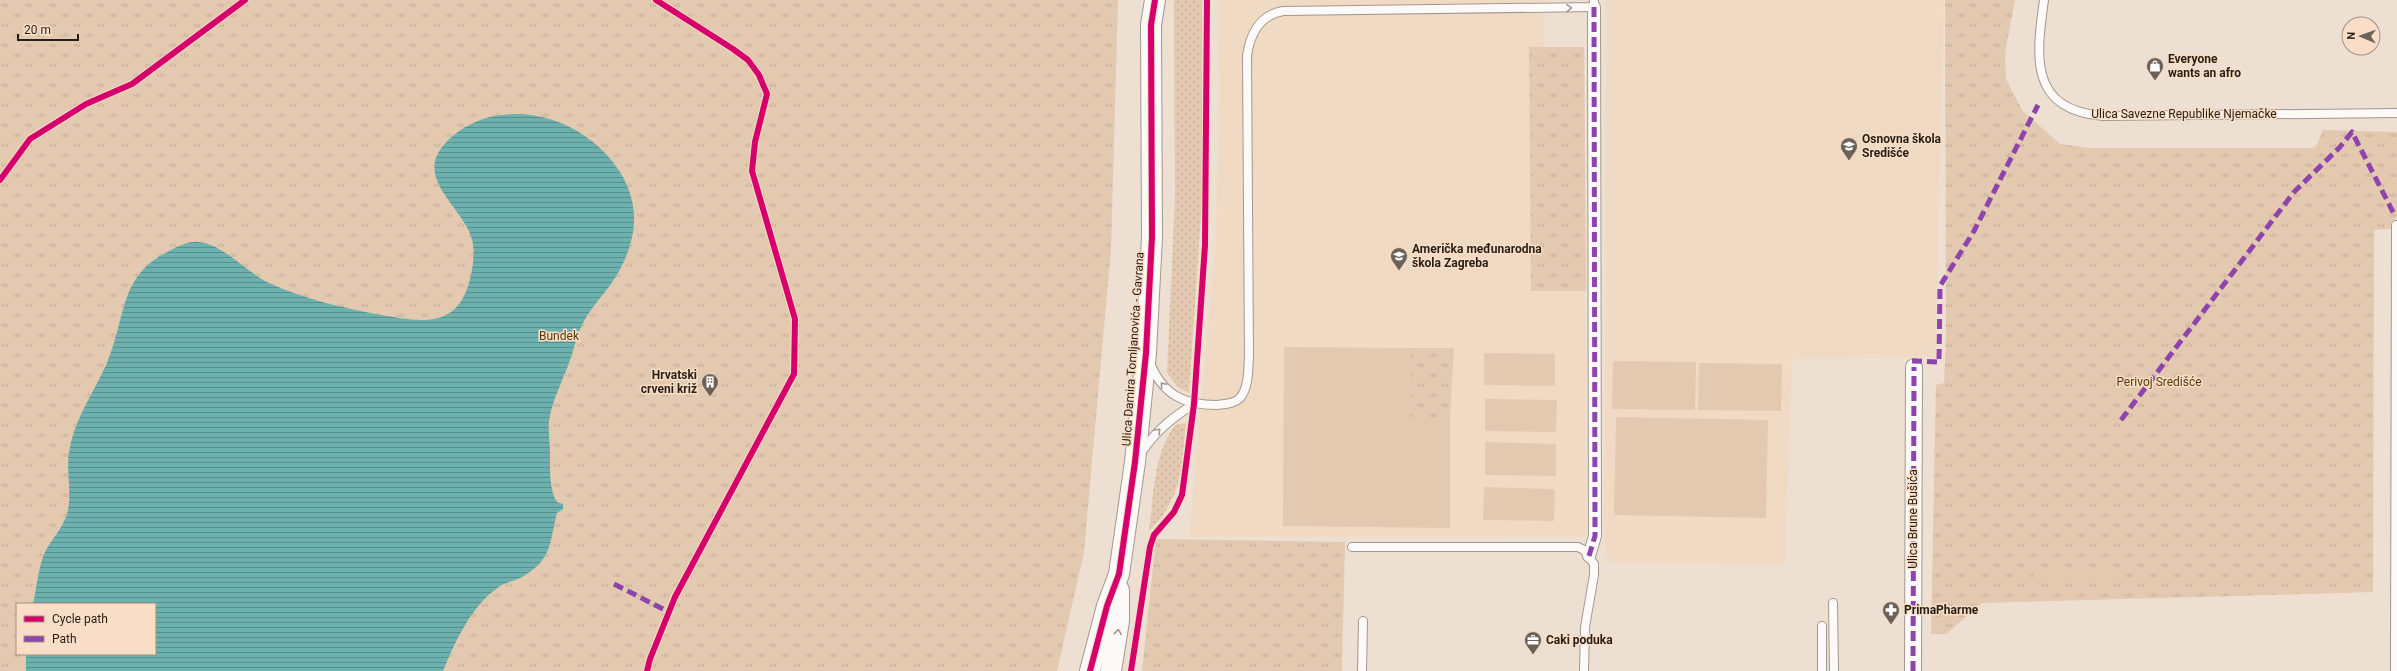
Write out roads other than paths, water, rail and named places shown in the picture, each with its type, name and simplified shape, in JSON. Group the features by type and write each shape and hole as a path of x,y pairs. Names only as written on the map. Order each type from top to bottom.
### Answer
{"street":[{"name":"Ulica Damira Tomljanovića - Gavrana","path":"1145,0 1151,25"},
{"name":"Ulica Damira Tomljanovića - Gavrana","path":"1111,671 1119,621 1119,574 1135,462 1146,353 1152,237 1151,25 1155,0"},
{"path":"1589,556 1595,536 1594,4"},
{"name":"Ulica Brune Bušića","path":"1912,671 1914,367"},
{"name":"Ulica Damira Tomljanovića - Gavrana","path":"1090,671 1107,606 1119,574"}],"lane":[{"name":"Ulica Savezne Republike Njemačke","path":"2044,0 2039,53 2040,73 2048,91 2063,105 2075,112 2103,116 2397,113"},
{"path":"1146,353 1155,374 1164,387 1173,395 1194,404 1229,404 1239,399 1245,389 1248,377 1246,72 1248,47 1256,28 1271,13 1283,11 1544,8 1594,4"},
{"path":"2395,671 2396,225"},
{"path":"1135,462 1148,443 1161,428 1175,415 1194,404"},
{"path":"1352,547 1578,546 1589,556 1594,564 1594,575 1585,627 1584,671"},
{"path":"1833,603 1834,671"},
{"path":"1362,671 1363,621"},
{"path":"1822,626 1822,671"}],"water":[{"name":"Bundek","path":"520,114 545,118 556,121 578,131 588,138 606,154 626,182 634,211 634,226 626,257 614,280 583,323 552,406 549,421 550,479 554,497 557,502 563,504 563,509 557,513 551,542 545,557 532,570 516,580 500,586 481,603 459,636 443,671 26,671 26,655 156,655 156,603 33,603 39,571 45,552 58,532 68,510 69,455 73,436 81,414 107,363 127,298 133,284 141,272 154,260 171,250 181,245 198,242 216,247 269,283 310,298 352,309 407,319 426,320 443,316 455,309 466,293 473,267 474,255 473,243 469,231 439,185 435,173 435,161 441,149 453,136 468,125 493,116"}],"place":[{"name":"Everyone wants an afro","path":"2155,81"},
{"name":"Osnovna škola Središće","path":"1849,161"},
{"name":"Američka međunarodna škola Zagreba","path":"1399,271"},
{"name":"Hrvatski crveni križ","path":"710,397"},
{"name":"PrimaPharme","path":"1891,625"},
{"name":"Caki poduka","path":"1533,655"}],"park label":[{"name":"Perivoj Središće","path":"2159,382"}]}
